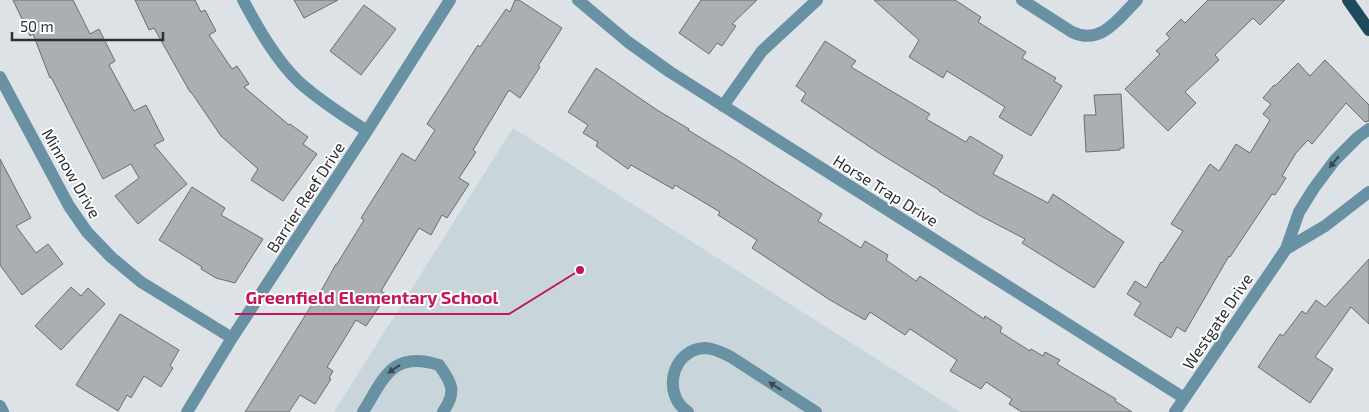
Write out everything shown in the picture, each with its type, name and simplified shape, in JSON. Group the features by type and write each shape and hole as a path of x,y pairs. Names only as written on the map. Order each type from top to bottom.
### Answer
{"main road":[{"path":"1348,0 1369,30"}],"street":[{"path":"243,0 275,54 298,81 329,105 368,131"},
{"name":"Barrier Reef Drive","path":"187,412 232,338 368,131 450,0"},
{"name":"Horse Trap Drive","path":"578,0 628,42 670,72 1184,398"},
{"path":"723,106 762,51 817,0"},
{"path":"1022,0 1079,36 1090,37 1105,31 1137,0"},
{"name":"Minnow Drive","path":"0,77 69,206 88,232 112,257 141,282 232,338"},
{"name":"Westgate Drive","path":"1175,412 1286,249 1300,212 1314,188 1335,160 1369,129"},
{"name":"Westgate Drive","path":"1286,249 1325,226 1369,192"},
{"path":"688,412 675,398 672,385 676,369 685,356 696,350 706,348 719,351 731,357 816,412"},
{"path":"363,412 388,371 410,360 423,360 439,365 452,386 451,400 443,412"},
{"path":"0,406 3,412"}],"shaded area":[{"path":"513,128 960,412 334,412"}],"building":[{"path":"13,0 73,0 90,34 99,29 115,61 109,65 134,111 146,105 164,140 154,145 187,184 138,224 115,196 139,178 131,164 103,179 50,78 33,34 30,36"},
{"path":"135,0 195,0 201,12 205,10 216,31 209,35 232,69 237,66 249,84 244,87 289,125 308,137 303,144 317,154 283,201 251,180 258,169 221,136 190,92 154,28 149,30"},
{"path":"294,0 338,0 304,18"},
{"path":"515,0 519,0 562,28 520,98 509,90 473,150 476,152 459,178 469,184 447,218 442,215 431,235 419,228 381,291 387,295 366,326 356,320 327,367 333,371 329,378 331,379 315,404 300,395 289,412 245,412 314,304 336,264 364,220 361,218 402,153 415,161 435,130 427,124 478,45 480,47 506,9 510,12"},
{"path":"701,0 757,0 732,24 736,26 722,46 717,43 709,54 679,33"},
{"path":"874,0 955,0 981,17 978,22 1026,52 1022,58 1056,78 1054,81 1062,86 1031,136 999,117 1005,107 947,71 943,78 909,57 919,40"},
{"path":"1208,0 1285,0 1260,25 1253,18 1215,55 1219,60 1185,92 1196,103 1168,131 1125,89 1160,54 1156,51 1170,38 1166,34 1181,19 1185,23"},
{"path":"364,5 396,29 361,75 330,51"},
{"path":"825,41 856,61 851,67 930,114 926,119 966,142 970,136 1003,156 993,174 1048,203 1053,194 1124,242 1094,288 1022,243 1025,239 939,191 801,101 806,93 796,86"},
{"path":"1325,60 1369,105 1369,121 1365,122 1346,103 1312,144 1308,140 1296,153 1282,176 1286,178 1275,195 1272,194 1229,256 1185,332 1177,327 1171,338 1134,315 1141,303 1127,294 1135,281 1146,288 1161,262 1183,231 1171,224 1210,164 1219,171 1236,144 1250,153 1270,120 1263,114 1271,104 1263,98 1298,63 1310,76"},
{"path":"596,68 657,110 822,214 818,221 861,248 865,241 888,255 886,260 916,281 920,276 984,319 985,316 1002,327 1000,332 1030,351 1031,349 1043,356 1045,352 1060,360 1057,364 1116,399 1115,401 1132,412 1022,412 1009,404 1012,399 986,382 981,389 950,371 957,360 910,329 905,335 870,312 865,320 830,300 752,248 757,240 718,215 720,212 675,185 673,189 631,165 628,169 596,146 598,142 583,133 588,125 568,112"},
{"path":"1121,94 1124,148 1120,148 1120,150 1086,152 1084,115 1096,115 1094,95"},
{"path":"0,159 31,218 16,226 36,253 48,244 63,264 22,295 0,265"},
{"path":"192,187 225,208 221,215 263,239 235,283 216,278 159,240"},
{"path":"1369,259 1369,324 1351,307 1315,357 1333,369 1310,403 1258,367 1280,334 1283,336 1302,311 1306,314 1316,300 1325,307"},
{"path":"71,287 81,296 88,288 105,304 61,350 35,326"},
{"path":"120,314 179,350 170,366 173,368 161,387 144,376 131,398 127,395 118,411 76,385"}],"place":[{"name":"Greenfield Elementary School","path":"580,270"}]}
